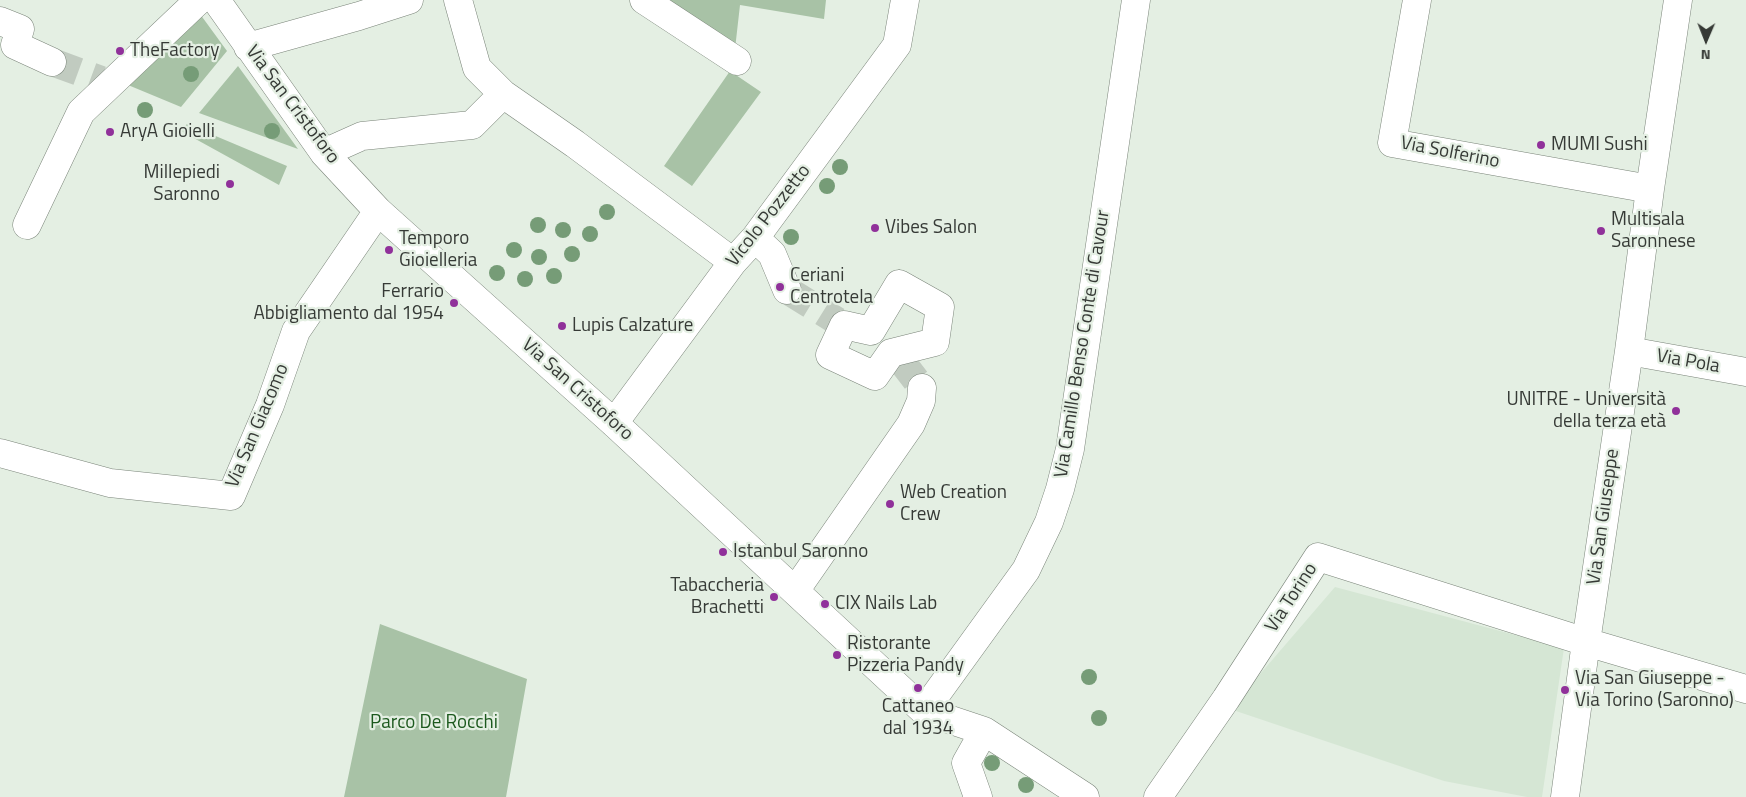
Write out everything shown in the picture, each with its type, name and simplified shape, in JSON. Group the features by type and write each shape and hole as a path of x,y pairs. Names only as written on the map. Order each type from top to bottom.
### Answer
{"street":[{"path":"27,225 81,112 198,0"},
{"name":"Via San Cristoforo","path":"216,0 324,153 378,211 614,423 924,711 984,731 1085,797"},
{"path":"248,47 409,0"},
{"path":"458,0 477,68 503,94 598,161 733,262"},
{"path":"644,0 737,61"},
{"name":"Vicolo Pozzetto","path":"614,423 733,262 755,238 897,45 905,0"},
{"name":"Via Camillo Benso Conte di Cavour","path":"924,711 1026,570 1049,522 1060,489 1070,449 1136,0"},
{"name":"Via Solferino","path":"1417,0 1392,143 1650,189"},
{"name":"Via San Giuseppe","path":"1565,797 1678,0"},
{"path":"0,21 20,29 14,45 52,62"},
{"path":"324,153 362,136 472,125 503,94"},
{"name":"Via San Giacomo","path":"0,453 110,483 231,496 270,404 296,331 378,211"},
{"path":"755,238 772,254 787,290"},
{"path":"899,284 940,307 935,342 895,356 875,376 830,355 841,323 871,331 899,284"},
{"name":"Via Pola","path":"1629,351 1746,372"},
{"path":"795,591 911,424 921,401 922,388"},
{"name":"Via Torino","path":"1158,797 1226,700 1318,557 1586,642"},
{"path":"1586,642 1746,689"},
{"path":"978,797 966,762 984,731"}],"shaded area":[{"path":"1335,587 1564,648 1542,797 1527,797 1444,781 1230,709"}],"green space":[{"path":"667,0 826,0 824,19 740,5 735,49"},
{"path":"200,14 227,51 181,107 128,85"},
{"path":"238,66 298,149 199,113"},
{"path":"730,71 761,92 692,186 664,166"},
{"path":"187,124 287,166 279,185 181,131"},
{"name":"Parco De Rocchi","path":"380,624 527,679 506,797 344,797"}],"tunnel":[{"path":"52,62 101,80"},
{"path":"787,290 837,321"},
{"path":"899,358 922,388"}],"place":[{"name":"TheFactory","path":"120,51"},
{"name":"AryA Gioielli","path":"110,132"},
{"name":"MUMI Sushi","path":"1541,145"},
{"name":"Millepiedi Saronno","path":"230,184"},
{"name":"Vibes Salon","path":"875,228"},
{"name":"Multisala Saronnese","path":"1601,231"},
{"name":"Temporo Gioielleria","path":"389,250"},
{"name":"Ceriani Centrotela","path":"780,287"},
{"name":"Ferrario Abbigliamento dal 1954","path":"454,303"},
{"name":"Lupis Calzature","path":"562,326"},
{"name":"UNITRE - Università della terza età","path":"1676,411"},
{"name":"Web Creation Crew","path":"890,504"},
{"name":"Istanbul Saronno","path":"723,552"},
{"name":"Tabaccheria Brachetti","path":"774,597"},
{"name":"CIX Nails Lab","path":"825,604"},
{"name":"Ristorante Pizzeria Pandy","path":"837,655"},
{"name":"Cattaneo dal 1934","path":"918,688"},
{"name":"Via San Giuseppe - Via Torino (Saronno)","path":"1565,690"}]}
